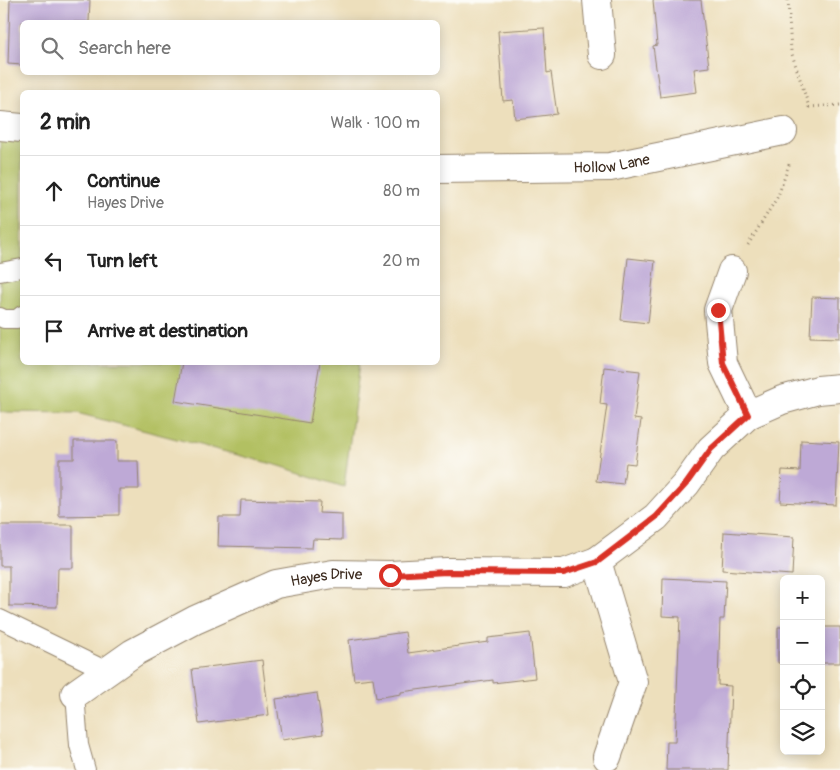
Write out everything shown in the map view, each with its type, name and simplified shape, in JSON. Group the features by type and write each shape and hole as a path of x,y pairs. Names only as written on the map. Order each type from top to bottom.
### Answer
{"street":[{"path":"597,0 602,55"},
{"path":"0,126 20,128"},
{"name":"Hollow Lane","path":"440,169 610,167 783,131"},
{"path":"732,271 718,310 723,363 748,415"},
{"name":"Hayes Drive","path":"75,694 133,653 195,620 276,584 333,574 390,575 447,572 564,573 597,562 656,517 686,484 711,449 748,415 782,400 818,390 840,388"},
{"path":"597,562 633,682 607,757"}],"lane":[{"path":"0,272 20,268"},
{"path":"0,317 4,319 17,319 20,317"},
{"path":"0,619 107,671"},
{"path":"75,694 79,745 86,770"}],"green space":[{"path":"0,137 20,139 20,365 360,365 344,487 280,466 77,413 0,412"}],"building":[{"path":"10,0 90,0 89,20 20,20 20,65 8,64"},
{"path":"653,0 701,0 709,67 694,69 697,92 660,97 653,46 657,45"},
{"path":"544,28 547,73 551,72 557,114 515,119 513,100 503,101 498,31"},
{"path":"628,258 655,261 648,323 621,320"},
{"path":"812,297 840,298 840,338 810,337"},
{"path":"181,365 320,365 310,423 175,401"},
{"path":"604,367 640,371 634,419 641,420 635,464 626,463 623,484 596,481 607,405 600,404"},
{"path":"801,440 839,442 836,505 780,502 782,470 800,471"},
{"path":"74,441 117,441 117,461 138,461 139,489 119,489 119,515 59,516 59,459 74,459"},
{"path":"241,500 320,502 319,513 342,514 342,540 313,539 312,548 218,546 219,517 240,517"},
{"path":"0,525 73,525 73,568 58,568 57,607 9,606 9,566 0,566"},
{"path":"724,532 794,537 792,575 722,570"},
{"path":"663,578 726,581 724,619 720,619 718,685 731,686 728,770 666,770 667,742 675,742 680,617 662,616"},
{"path":"778,627 780,627 780,663 778,663"},
{"path":"825,627 840,627 840,663 825,663"},
{"path":"405,632 408,653 488,642 488,638 530,633 535,678 493,683 493,680 401,692 401,694 376,698 373,678 354,680 349,640"},
{"path":"262,660 269,715 199,724 192,669"},
{"path":"317,693 323,734 282,740 276,699"}],"route":[{"path":"390,575 447,572 564,573 597,562 656,517 686,484 711,449 748,415 723,363 718,310"}]}
